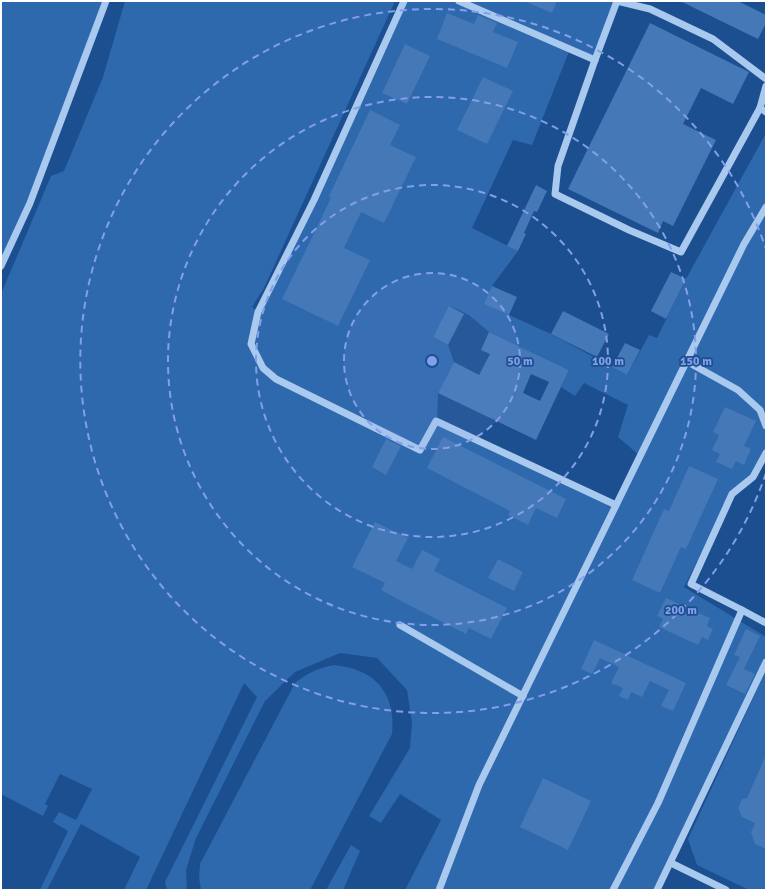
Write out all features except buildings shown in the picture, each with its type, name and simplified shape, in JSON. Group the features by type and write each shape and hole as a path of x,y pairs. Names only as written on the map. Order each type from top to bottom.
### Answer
{"lane":[{"path":"1,266 30,203 106,1"},
{"path":"404,1 314,200 258,312 251,344 264,368 276,379 420,450 436,421 616,505"},
{"path":"459,1 595,60"},
{"path":"766,79 713,39 650,9 617,1 558,166 555,194 629,230 681,252 763,110 766,86"},
{"path":"439,890 479,785 744,244 766,207"},
{"path":"686,361 738,390 760,410 766,426"},
{"path":"766,454 754,477 732,494 691,584 766,623"},
{"path":"613,890 658,803 742,610"},
{"path":"400,625 523,696"},
{"path":"657,890 766,662"},
{"path":"671,862 726,890"}],"shaded area":[{"path":"1,1 106,1 30,203 1,266"},
{"path":"125,1 395,1 264,288 252,307 258,311 404,1 617,1 595,60 570,49 532,145 513,140 472,228 518,251 492,286 485,304 551,334 627,375 649,335 657,338 686,279 766,133 766,453 753,477 732,494 684,587 766,637 766,653 761,671 653,890 405,890 441,820 400,794 381,823 369,816 410,748 412,722 407,690 377,658 340,653 295,672 265,701 196,838 186,870 187,890 167,890 165,882 257,697 244,683 146,890 124,890 140,857 81,824 47,890 40,890 68,831 53,822 59,812 76,820 92,789 60,774 45,804 48,806 43,816 1,794 1,294 51,176 64,171 103,77","holes":["450,306 469,315 489,332 569,370 561,387 575,396 584,383 628,405 618,437 640,456 615,505 437,421 438,393 454,362 448,345 433,337"]},
{"path":"334,665 348,667 361,672 380,686 386,695 390,706 392,734 310,890 201,890 199,878 200,864 295,683 313,671"},
{"path":"766,670 766,890 749,890 697,865 688,839"},
{"path":"351,845 360,851 343,890 326,890"}]}
